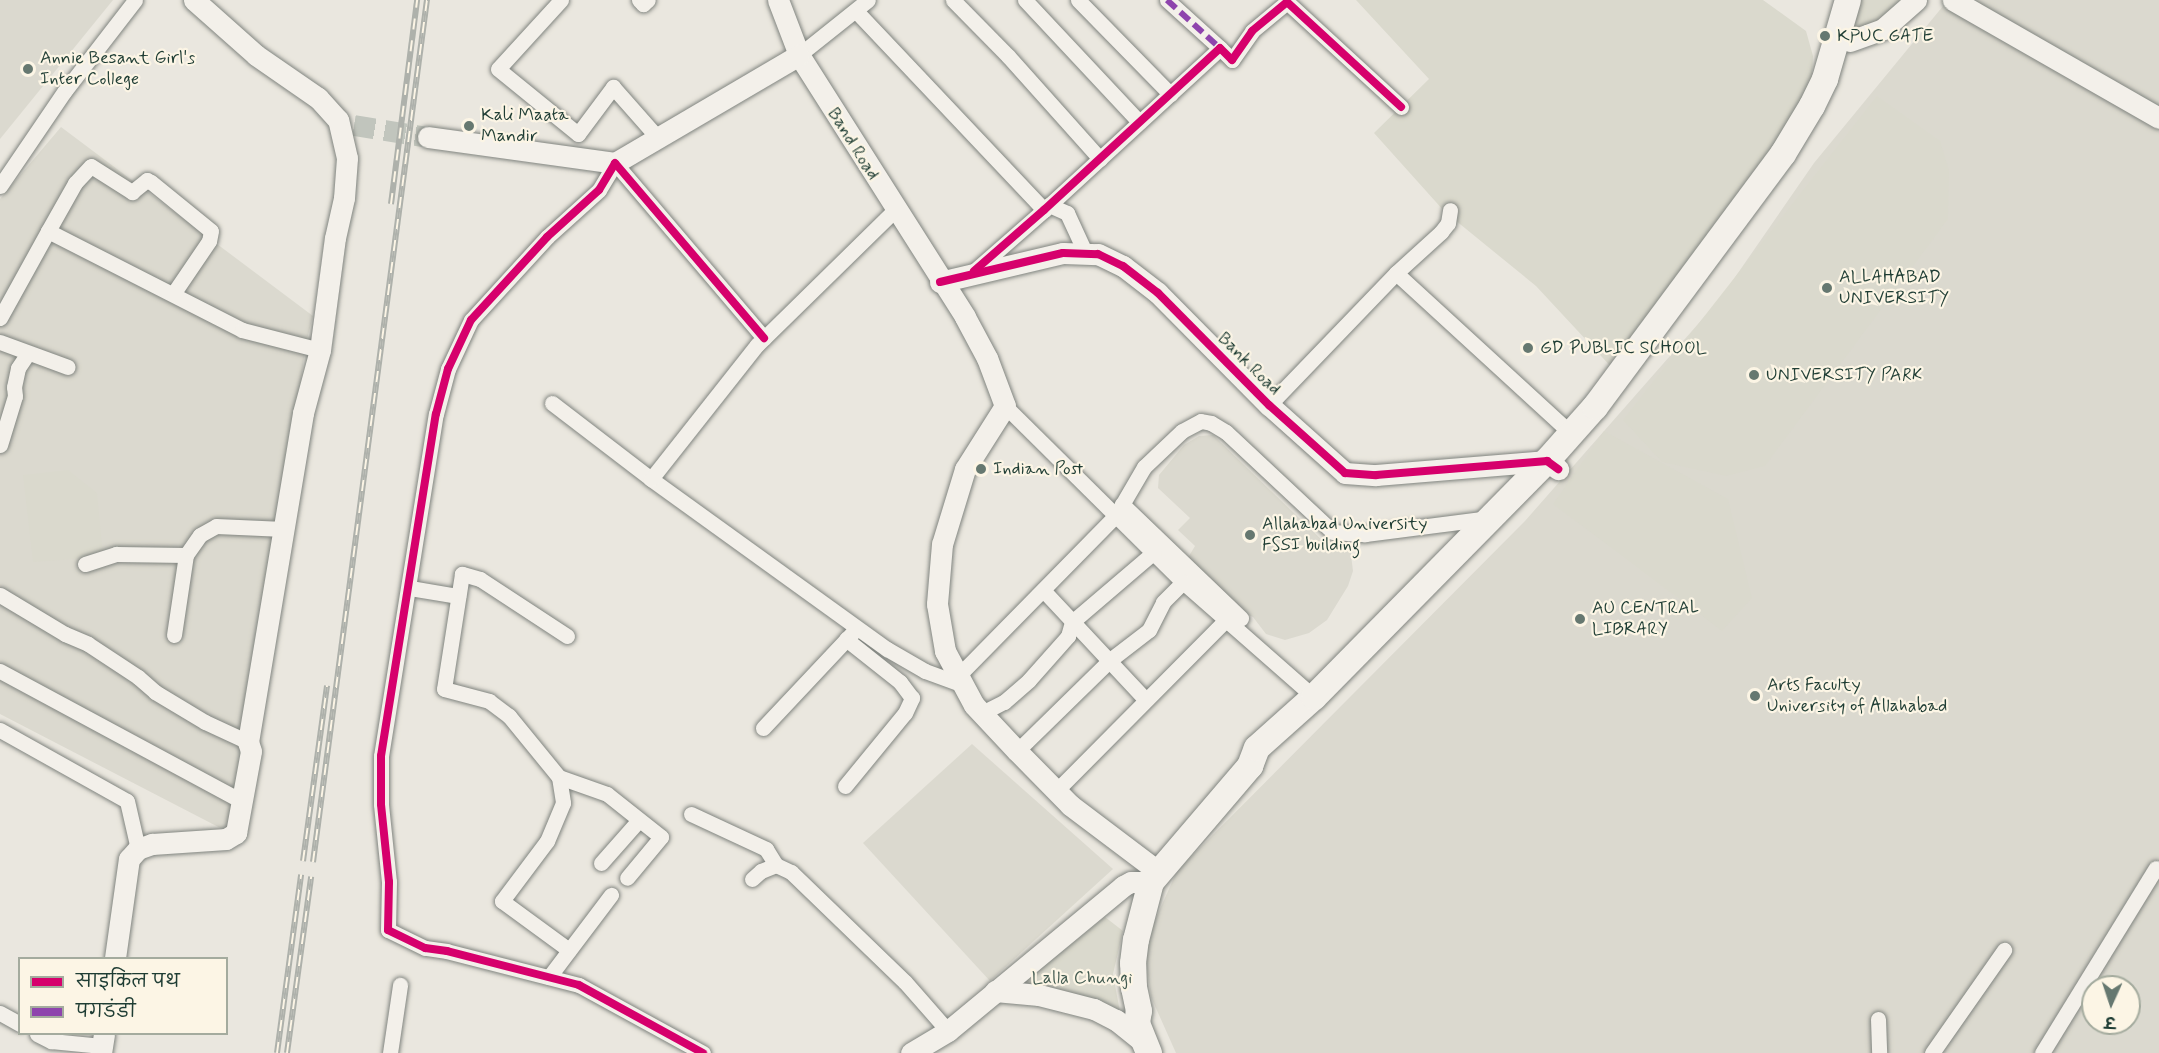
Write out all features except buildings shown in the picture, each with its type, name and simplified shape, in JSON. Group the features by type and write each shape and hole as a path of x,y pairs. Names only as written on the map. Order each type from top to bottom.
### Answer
{"highway":[{"path":"1250,766 1270,760 1508,525 1553,465 1572,434 1595,407 1783,154 1812,106 1825,79 1848,0"},
{"path":"1153,1050 1137,1023 1139,1011 1134,988 1133,963 1136,940 1155,877 1250,766 1257,748 1314,697 1491,518 1605,418 1742,234 1798,153 1834,89 1850,41 1860,0"}],"street":[{"path":"0,186 64,93 135,0"},
{"path":"194,0 256,55 354,126"},
{"path":"561,0 498,69 578,134 613,87 658,138"},
{"path":"639,0 643,4 648,0"},
{"name":"Band Road","path":"778,0 799,55 940,282 965,317 987,358 1005,406"},
{"path":"703,1053 579,985 447,951 426,948 388,930 389,882 381,804 381,756 410,588 436,414 448,369 471,320 547,237 599,190 615,163 799,55 868,0"},
{"path":"953,0 1008,56 1100,159"},
{"path":"1025,0 1139,123"},
{"path":"1078,0 1170,94"},
{"path":"1167,0 1232,60 1252,31 1287,2 1401,107"},
{"path":"1850,41 1883,29 1916,0"},
{"path":"1953,0 2159,118"},
{"path":"856,11 1046,208 1067,213 1085,252"},
{"path":"972,273 1220,48"},
{"path":"115,957 129,860 138,849 153,844 226,839 236,833 250,751 248,742 303,413 320,350 335,238 344,198 347,158 338,120 318,98"},
{"path":"428,137 615,163 764,338"},
{"path":"0,318 75,183 91,166 132,192 147,180 152,182 211,231 209,240 173,294"},
{"path":"651,479 764,338 895,210"},
{"path":"1269,405 1396,273 1441,231 1448,223 1450,210"},
{"path":"48,231 137,279 173,294 242,330 320,350"},
{"name":"Bank Road","path":"940,282 1063,253 1085,252 1098,255 1122,266 1158,293 1269,405 1345,473 1376,474 1553,465"},
{"path":"1396,273 1572,434"},
{"path":"0,342 68,367"},
{"path":"0,445 15,396 14,387 18,368 28,353"},
{"path":"552,403 651,479 886,649 925,671 961,680"},
{"path":"1155,877 1070,805 1017,751 982,713 945,651 937,604 942,544 965,469 1005,406 1288,664"},
{"path":"961,680 1119,509 1144,467 1182,431 1202,421 1211,423 1226,432 1333,532 1365,534 1491,518"},
{"path":"1119,509 1154,552 1183,582 1314,697"},
{"path":"174,635 186,555 200,535 216,526 284,529"},
{"path":"982,713 1004,702 1029,680 1068,636 1072,622 1154,552"},
{"path":"85,564 116,554 186,555"},
{"path":"567,636 480,579 462,574 444,689 489,701 509,716 559,777 563,803 547,841 502,901 569,950"},
{"path":"1017,751 1110,660 1149,630 1162,602 1183,582"},
{"path":"410,588 458,596"},
{"path":"1043,590 1145,699"},
{"path":"0,596 65,634 88,644 138,676 155,692 205,722 248,742"},
{"path":"1056,791 1227,619"},
{"path":"764,728 858,628"},
{"path":"845,786 905,713 912,698 900,682 846,639"},
{"path":"0,671 241,801"},
{"path":"0,730 127,801 138,849"},
{"path":"559,777 607,794 660,837 627,878"},
{"path":"691,814 766,849 776,865 791,872 822,900 905,982 948,1031"},
{"path":"601,863 639,820"},
{"path":"752,879 761,871 776,865"},
{"path":"2042,1053 2156,868"},
{"path":"911,1053 948,1031 1123,886 1155,877"},
{"path":"549,977 611,895"},
{"path":"1932,1053 2004,950"},
{"path":"390,1053 400,985"},
{"path":"995,991 1039,995 1094,1009 1116,1020 1153,1050"},
{"path":"0,1013 18,1023"},
{"path":"1878,1019 1880,1053"},
{"path":"39,1035 51,1041 103,1044"}],"shaded area":[{"name":"Annie Besant Girl's Inter College","path":"0,0 113,0 0,139"},
{"name":"Arts Faculty University of Allahabad","path":"1948,0 2159,0 2159,1053 1176,1053 1151,997 1144,945 1177,871 1525,521 1720,299 1814,163"},
{"path":"61,127 313,316 306,343 241,814 230,833 0,714 0,199"},
{"name":"Allahabad University FSSI building","path":"1213,435 1326,544 1349,539 1353,571 1348,586 1327,620 1309,633 1285,640 1266,634 1253,617 1238,611 1186,561 1195,546 1178,530 1190,518 1158,488 1159,475 1184,445 1199,436"},
{"path":"972,744 1113,869 990,981 863,843"}],"green space":[{"path":"1356,0 1763,0 1806,31 1813,56 1811,95 1615,371 1536,286 1444,211 1374,133 1429,79"},
{"path":"1860,0 1900,0 1848,50"},
{"path":"1877,96 1940,141 1949,170 1948,219 1765,466 1726,476 1662,462 1623,420"},
{"path":"1604,431 1728,499 1752,598 1722,631 1553,504"},
{"path":"68,470 97,493 103,557 33,562 23,475"},
{"name":"Lalla Chungi","path":"1105,917 1123,931 1113,974 1123,1028 1085,1013 1007,996"}],"tunnel":[{"path":"354,125 428,137"}],"railway":[{"path":"391,204 417,0"},
{"path":"313,862 427,0"},
{"path":"303,861 327,686"},
{"path":"277,1053 301,875"},
{"path":"287,1053 311,877"}],"marked path":[{"path":"1167,0 1220,48"}],"cycle path":[{"path":"974,271 1044,210 1220,48 1232,60 1252,31 1287,2 1401,107"},
{"path":"703,1053 579,985 447,951 425,948 388,930 389,882 381,804 381,756 436,414 448,369 471,320 547,237 599,190 615,163 764,338"},
{"path":"940,282 1063,253 1098,254 1123,266 1158,293 1269,405 1345,473 1376,475 1547,461 1558,469"}],"place":[{"name":"KPUC GATE","path":"1825,36"},
{"name":"Annie Besant Girl's Inter College","path":"28,69"},
{"name":"Kali Maata Mandir","path":"469,126"},
{"name":"ALLAHABAD UNIVERSITY","path":"1827,288"},
{"name":"GD PUBLIC SCHOOL","path":"1528,348"},
{"name":"UNIVERSITY PARK","path":"1754,375"},
{"name":"Indian Post","path":"981,469"},
{"name":"Allahabad University FSSI building","path":"1250,535"},
{"name":"AU CENTRAL LIBRARY","path":"1580,619"},
{"name":"Arts Faculty University of Allahabad","path":"1755,696"}]}
